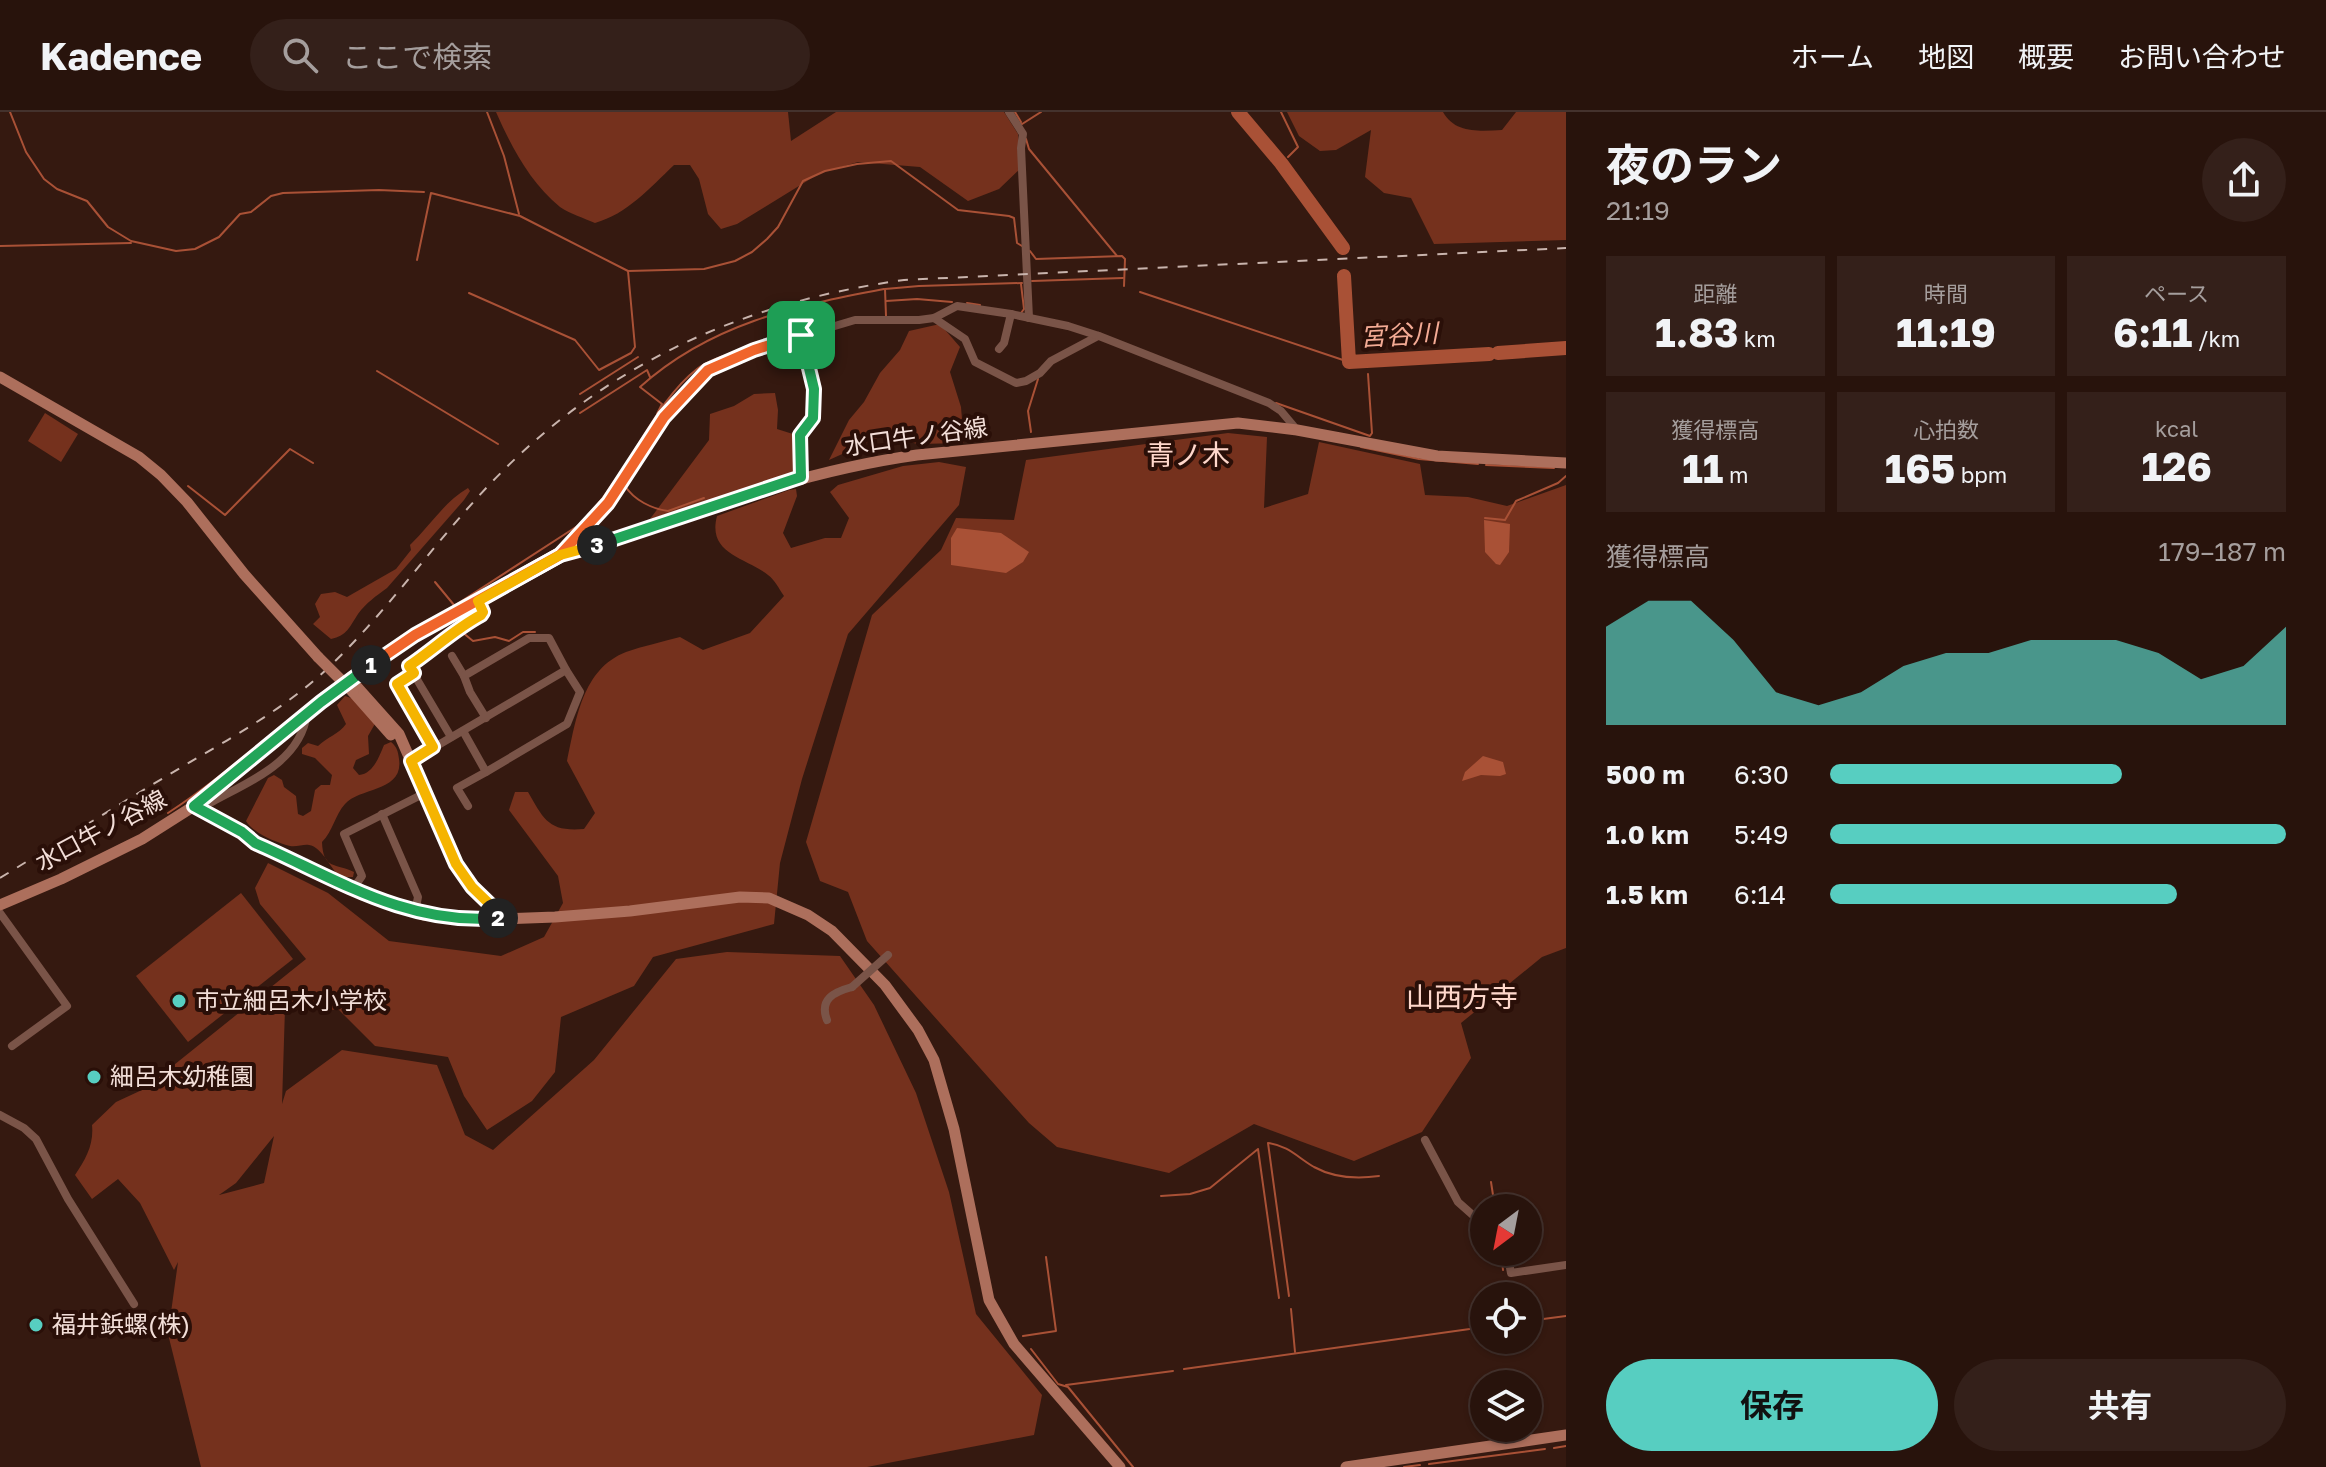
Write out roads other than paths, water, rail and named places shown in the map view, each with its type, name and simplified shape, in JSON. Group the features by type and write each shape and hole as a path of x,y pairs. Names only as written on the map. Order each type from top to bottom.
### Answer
{"street":[{"path":"1009,112 1027,131 1021,148 1029,318"},
{"path":"560,555 608,503 664,417 694,382 716,365 855,320 934,318 957,306 1068,326 1269,403 1281,411 1297,430"},
{"path":"999,349 1004,343 1011,314"},
{"path":"934,318 965,339 975,362 1016,383 1026,381 1040,373 1051,361 1099,336"},
{"path":"801,335 814,389 813,418 800,435 801,477"},
{"path":"0,377 139,457 187,502 244,574 355,690 411,761 456,864 472,887 504,918"},
{"name":"水口牛ノ谷線","path":"0,905 142,839 194,806 307,714 415,635 560,555 591,548 801,477 917,455 1238,423 1297,430 1437,456 1566,463"},
{"path":"451,737 409,666 436,648 459,627 481,615 483,612 478,601"},
{"path":"464,676 529,638 549,638 580,692 567,724 457,788 468,806"},
{"path":"452,656 486,718"},
{"path":"411,761 566,670"},
{"path":"414,673 397,684 433,747"},
{"path":"413,713 431,702"},
{"path":"212,802 284,759 305,730 307,714"},
{"path":"463,731 486,772"},
{"path":"229,776 238,788"},
{"path":"353,889 362,876 344,834 425,793"},
{"path":"194,806 242,832 255,843 369,897 415,912 478,920 630,911 740,897 769,898 808,915 832,931 885,985 918,1030 934,1060 954,1129 989,1300 1014,1344 1120,1467"},
{"path":"382,814 418,897 415,912"},
{"path":"0,913 67,1006 12,1046"},
{"path":"827,1020 824,1014 829,997 834,992 852,987 888,955"},
{"path":"0,1115 24,1128 36,1139 68,1199 134,1304"},
{"path":"1425,1140 1458,1202 1470,1213"},
{"path":"1510,1266 1511,1273 1566,1265"},
{"path":"1346,1467 1566,1435"}],"waterway":[{"path":"10,112 26,152 44,179 57,189 87,201 108,227 131,241 176,251 195,249 219,237 240,214 251,212 271,196 283,193 424,192"},
{"path":"487,112 504,156 519,214"},
{"path":"1015,112 1021,122 1019,126 1041,112"},
{"name":"宮谷川","path":"1238,112 1281,163 1343,248"},
{"path":"1281,112 1298,147 1288,157"},
{"path":"1026,139 1029,149 1117,256"},
{"path":"417,260 431,193 520,216 628,271 704,269 735,261 767,239 778,227 803,181 825,171 891,161 958,210 1014,218 1017,243 1022,246"},
{"path":"0,246 131,243"},
{"path":"1030,251 1036,259 1122,256 1125,259 1124,286"},
{"path":"469,293 575,340 599,370 631,353 635,347 628,271"},
{"name":"宮谷川","path":"1344,276 1349,362 1489,354"},
{"path":"1032,281 1123,278"},
{"path":"886,316 885,289 1022,283"},
{"path":"1021,284 1024,309 1021,313"},
{"path":"657,414 662,404 640,387 695,348 724,333 786,311 884,289"},
{"path":"1140,292 1349,362"},
{"path":"886,301 917,299 952,302"},
{"path":"967,303 980,305"},
{"name":"宮谷川","path":"1498,353 1566,348"},
{"path":"634,451 662,407 688,377 708,362 744,350"},
{"path":"580,394 638,357"},
{"path":"580,413 647,370 650,377"},
{"path":"377,371 498,444"},
{"path":"1276,403 1370,436 1368,374"},
{"path":"1031,432 1028,411 1038,379"},
{"path":"660,431 625,486 644,503 668,511 704,498"},
{"path":"1361,447 1419,459 1478,464"},
{"path":"188,486 225,515 290,449 313,463"},
{"path":"437,617 579,525 629,460"},
{"path":"1486,465 1554,468"},
{"path":"1485,518 1505,520 1516,501 1558,483 1566,476"},
{"path":"435,582 454,605"},
{"path":"462,632 473,641 495,637 509,641 523,632 535,632"},
{"path":"343,678 388,648"},
{"path":"168,813 338,682"},
{"path":"1289,1296 1268,1143 1287,1149 1314,1167 1330,1173 1354,1177 1379,1176"},
{"path":"1161,1196 1190,1194 1210,1188 1258,1149 1279,1298"},
{"path":"1491,1182 1493,1194"},
{"path":"1023,1336 1056,1331 1046,1257"},
{"path":"1503,1266 1503,1270"},
{"path":"1291,1309 1295,1352"},
{"path":"1542,1319 1566,1316"},
{"path":"1184,1369 1470,1329"},
{"path":"1031,1349 1058,1384 1068,1387 1133,1467"},
{"path":"1066,1385 1173,1371"},
{"path":"1554,1448 1566,1446"},
{"path":"1429,1464 1545,1449"},
{"path":"1404,1467 1420,1465"}],"railway":[{"path":"0,878 246,729 300,692 341,656 468,508 534,442 580,405 628,373 732,323 787,304 904,280 1566,248"}],"place":[{"name":"市立細呂木小学校","path":"179,1001"},
{"name":"細呂木幼稚園","path":"94,1077"},
{"name":"福井鋲螺(株)","path":"36,1325"}],"district":[{"name":"青ノ木","path":"1188,455"},
{"name":"山西方寺","path":"1462,997"}]}
